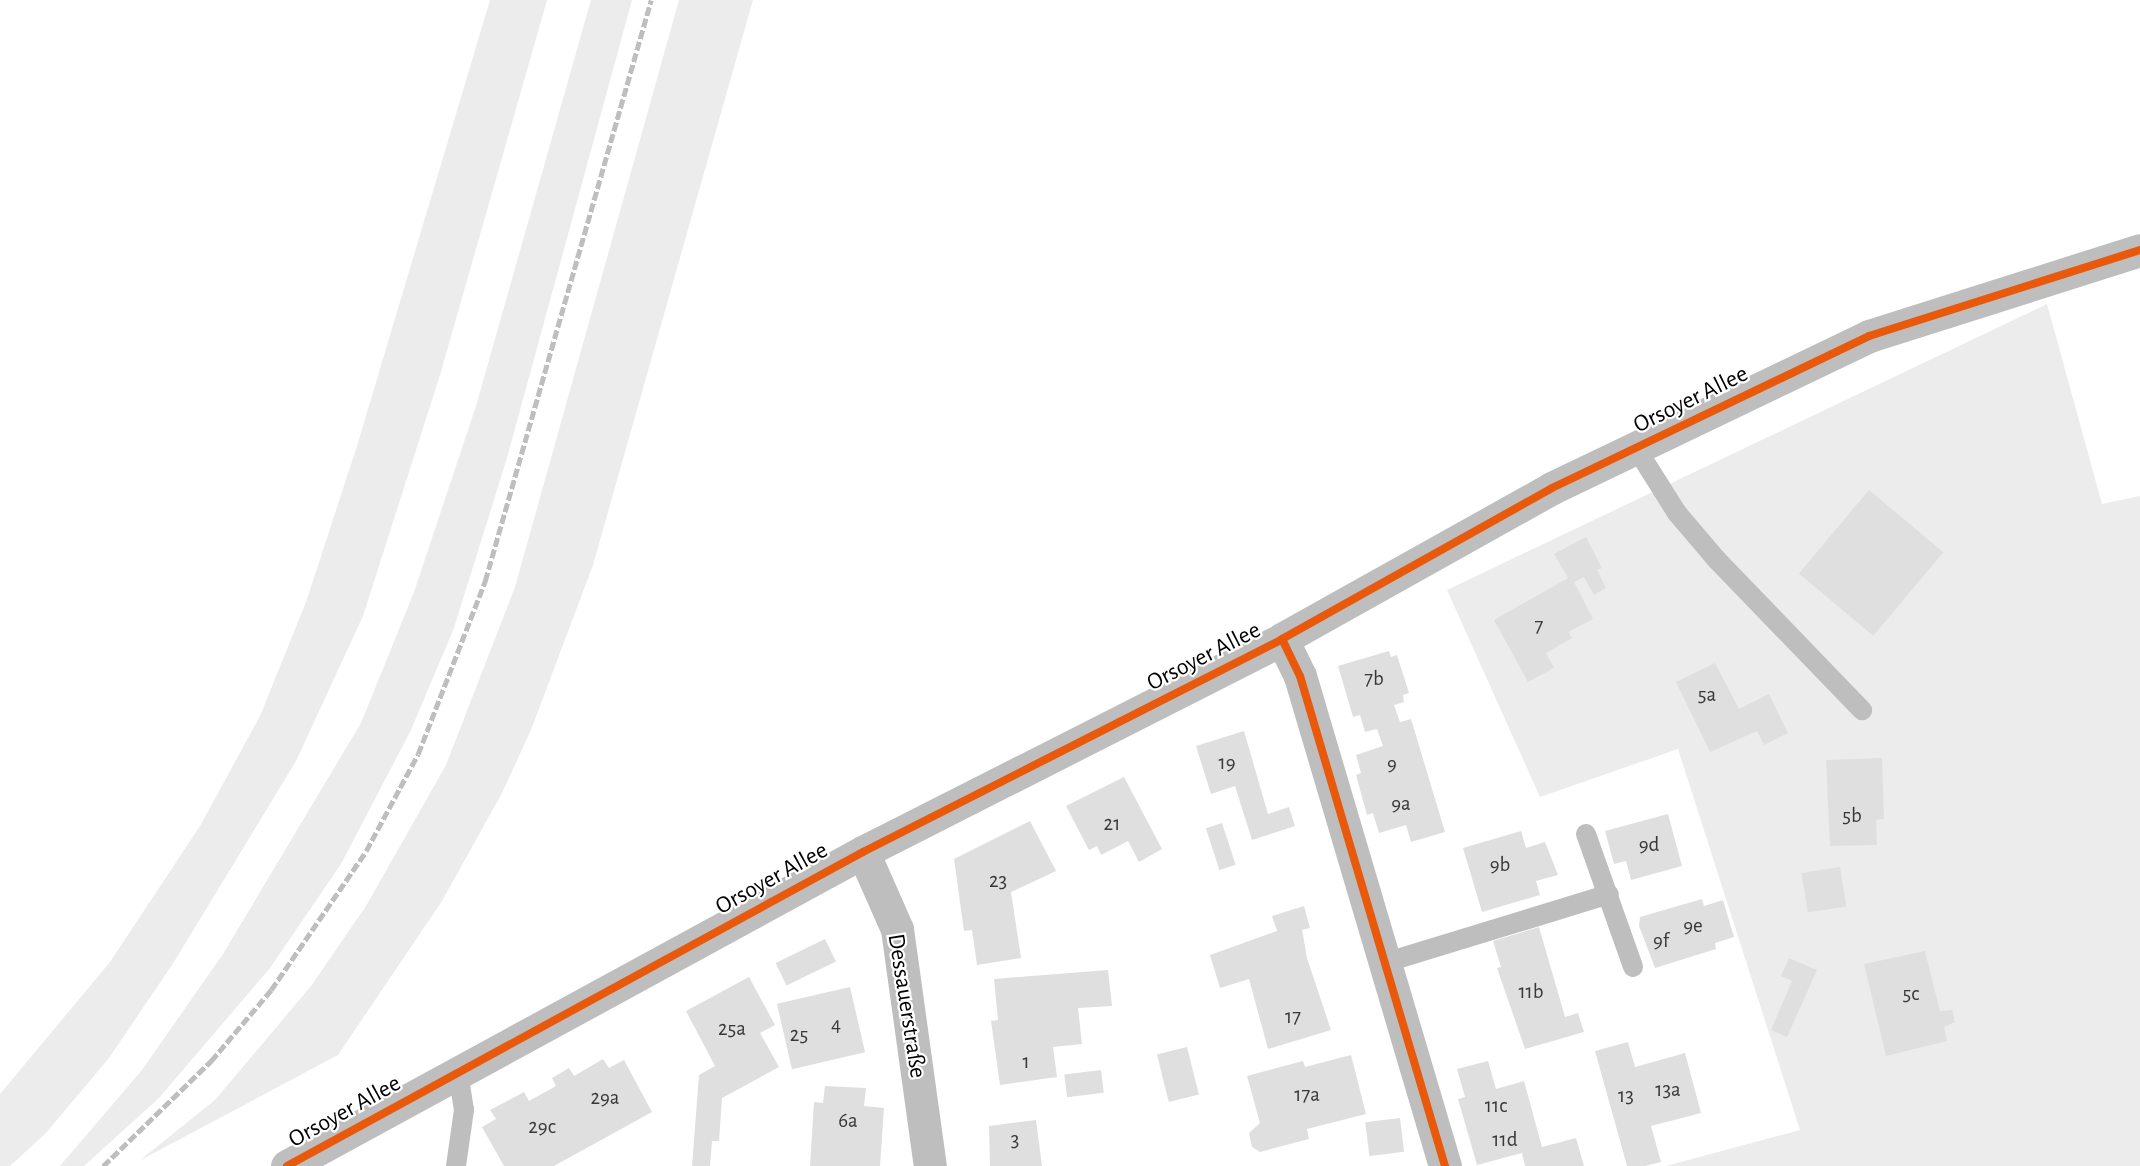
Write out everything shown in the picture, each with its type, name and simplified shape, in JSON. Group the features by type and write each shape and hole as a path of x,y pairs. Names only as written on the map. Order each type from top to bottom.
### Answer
{"street":[{"name":"Orsoyer Allee","path":"287,1166 863,852 1282,639 1552,488 1869,336 2140,250"},
{"name":"Orsoyer Allee","path":"1282,639 1300,676 1445,1166"},
{"name":"Dessauerstraße","path":"863,852 897,929 930,1166"}],"lane":[{"path":"1636,448 1677,513 1717,560 1862,710"},
{"path":"1587,834 1633,967"},
{"path":"1384,963 1609,894"},
{"path":"456,1166 464,1110 458,1073"}],"shaded area":[{"path":"490,0 547,0 440,375 363,616 296,761 174,962 109,1058 46,1133 10,1166 0,1166 0,1094 110,962 200,826 260,716 306,602 357,446"},
{"path":"591,0 632,0 507,458 454,628 411,730 341,864 270,968 159,1098 84,1166 60,1166 142,1070 223,954 361,723 414,592 476,406"},
{"path":"679,0 753,0 593,565 531,730 502,793 442,901 338,1055 139,1161 215,1100 311,986 366,906 446,765 515,587"},
{"path":"2047,304 2102,504 2140,496 2140,1166 1666,1166 1800,1130 1678,749 1540,797 1447,590"}],"building":[{"path":"1869,490 1943,552 1873,636 1799,573"},
{"path":"1586,537 1602,568 1597,570 1606,588 1594,595 1584,577 1574,582 1593,619 1568,632 1572,638 1546,653 1554,668 1528,682 1494,620 1568,578 1554,554"},
{"path":"1389,651 1391,657 1397,655 1409,693 1403,695 1404,702 1394,705 1400,722 1411,719 1445,832 1411,842 1406,825 1379,833 1373,813 1367,815 1356,775 1361,773 1356,755 1383,746 1377,729 1365,732 1360,715 1353,717 1338,666"},
{"path":"1715,663 1739,709 1769,694 1788,733 1764,745 1757,731 1710,752 1676,682"},
{"path":"1244,731 1268,814 1289,807 1295,826 1252,840 1235,786 1211,794 1196,746"},
{"path":"1882,758 1884,819 1876,820 1877,845 1830,846 1826,760"},
{"path":"1124,777 1162,849 1139,862 1128,841 1101,855 1097,846 1089,850 1066,806"},
{"path":"1668,814 1682,866 1631,880 1626,861 1614,864 1605,831"},
{"path":"1030,821 1056,871 1011,892 1021,958 977,965 972,930 964,931 954,859"},
{"path":"1222,823 1236,865 1219,870 1206,828"},
{"path":"1521,831 1526,848 1545,842 1558,875 1536,881 1540,895 1482,912 1463,848"},
{"path":"1840,867 1846,907 1808,913 1801,873"},
{"path":"1702,899 1704,906 1723,900 1734,937 1715,943 1716,949 1655,968 1639,926 1640,917"},
{"path":"1304,906 1310,928 1302,930 1307,958 1331,1030 1268,1049 1249,979 1220,988 1210,955 1277,931 1272,916"},
{"path":"1539,927 1565,1017 1578,1013 1584,1032 1525,1049 1497,968 1501,967 1493,941"},
{"path":"825,939 836,961 787,986 776,963"},
{"path":"1925,951 1940,1011 1952,1010 1955,1022 1944,1027 1947,1041 1886,1056 1864,964"},
{"path":"1789,958 1817,970 1787,1037 1771,1030 1792,981 1781,976"},
{"path":"1108,970 1112,1006 1078,1008 1082,1044 1053,1047 1057,1077 1000,1085 991,1021 998,1020 994,979"},
{"path":"749,977 775,1025 760,1033 779,1067 722,1098 719,1141 712,1141 710,1166 692,1166 699,1075 715,1066 686,1011"},
{"path":"850,987 865,1052 792,1069 777,1004"},
{"path":"1628,1042 1635,1067 1685,1053 1701,1113 1651,1126 1661,1162 1645,1166 1627,1166 1595,1051"},
{"path":"1187,1047 1199,1095 1169,1102 1157,1054"},
{"path":"1351,1055 1366,1114 1307,1129 1309,1139 1260,1152 1252,1147 1249,1133 1260,1123 1247,1076 1303,1061 1305,1067"},
{"path":"603,1059 609,1068 624,1060 652,1112 554,1166 504,1166 482,1127 496,1119 490,1110 524,1092 529,1101 556,1086 552,1078 569,1068 574,1076"},
{"path":"1488,1061 1496,1089 1524,1081 1542,1147 1576,1138 1584,1166 1525,1166 1522,1153 1477,1165 1458,1099 1465,1097 1457,1069"},
{"path":"1101,1070 1104,1093 1067,1097 1064,1075"},
{"path":"825,1086 866,1088 864,1106 884,1108 880,1166 810,1166 814,1102 823,1103"},
{"path":"1400,1118 1404,1152 1369,1156 1365,1122"},
{"path":"1036,1120 1042,1166 990,1166 989,1126"}],"railway":[{"path":"103,1166 211,1061 271,990 366,851 418,754 485,581 651,0"}],"cycle path":[{"path":"287,1166 863,852 1282,639 1552,488 1869,336 2140,250"},
{"path":"1282,639 1300,676 1445,1166"}]}
